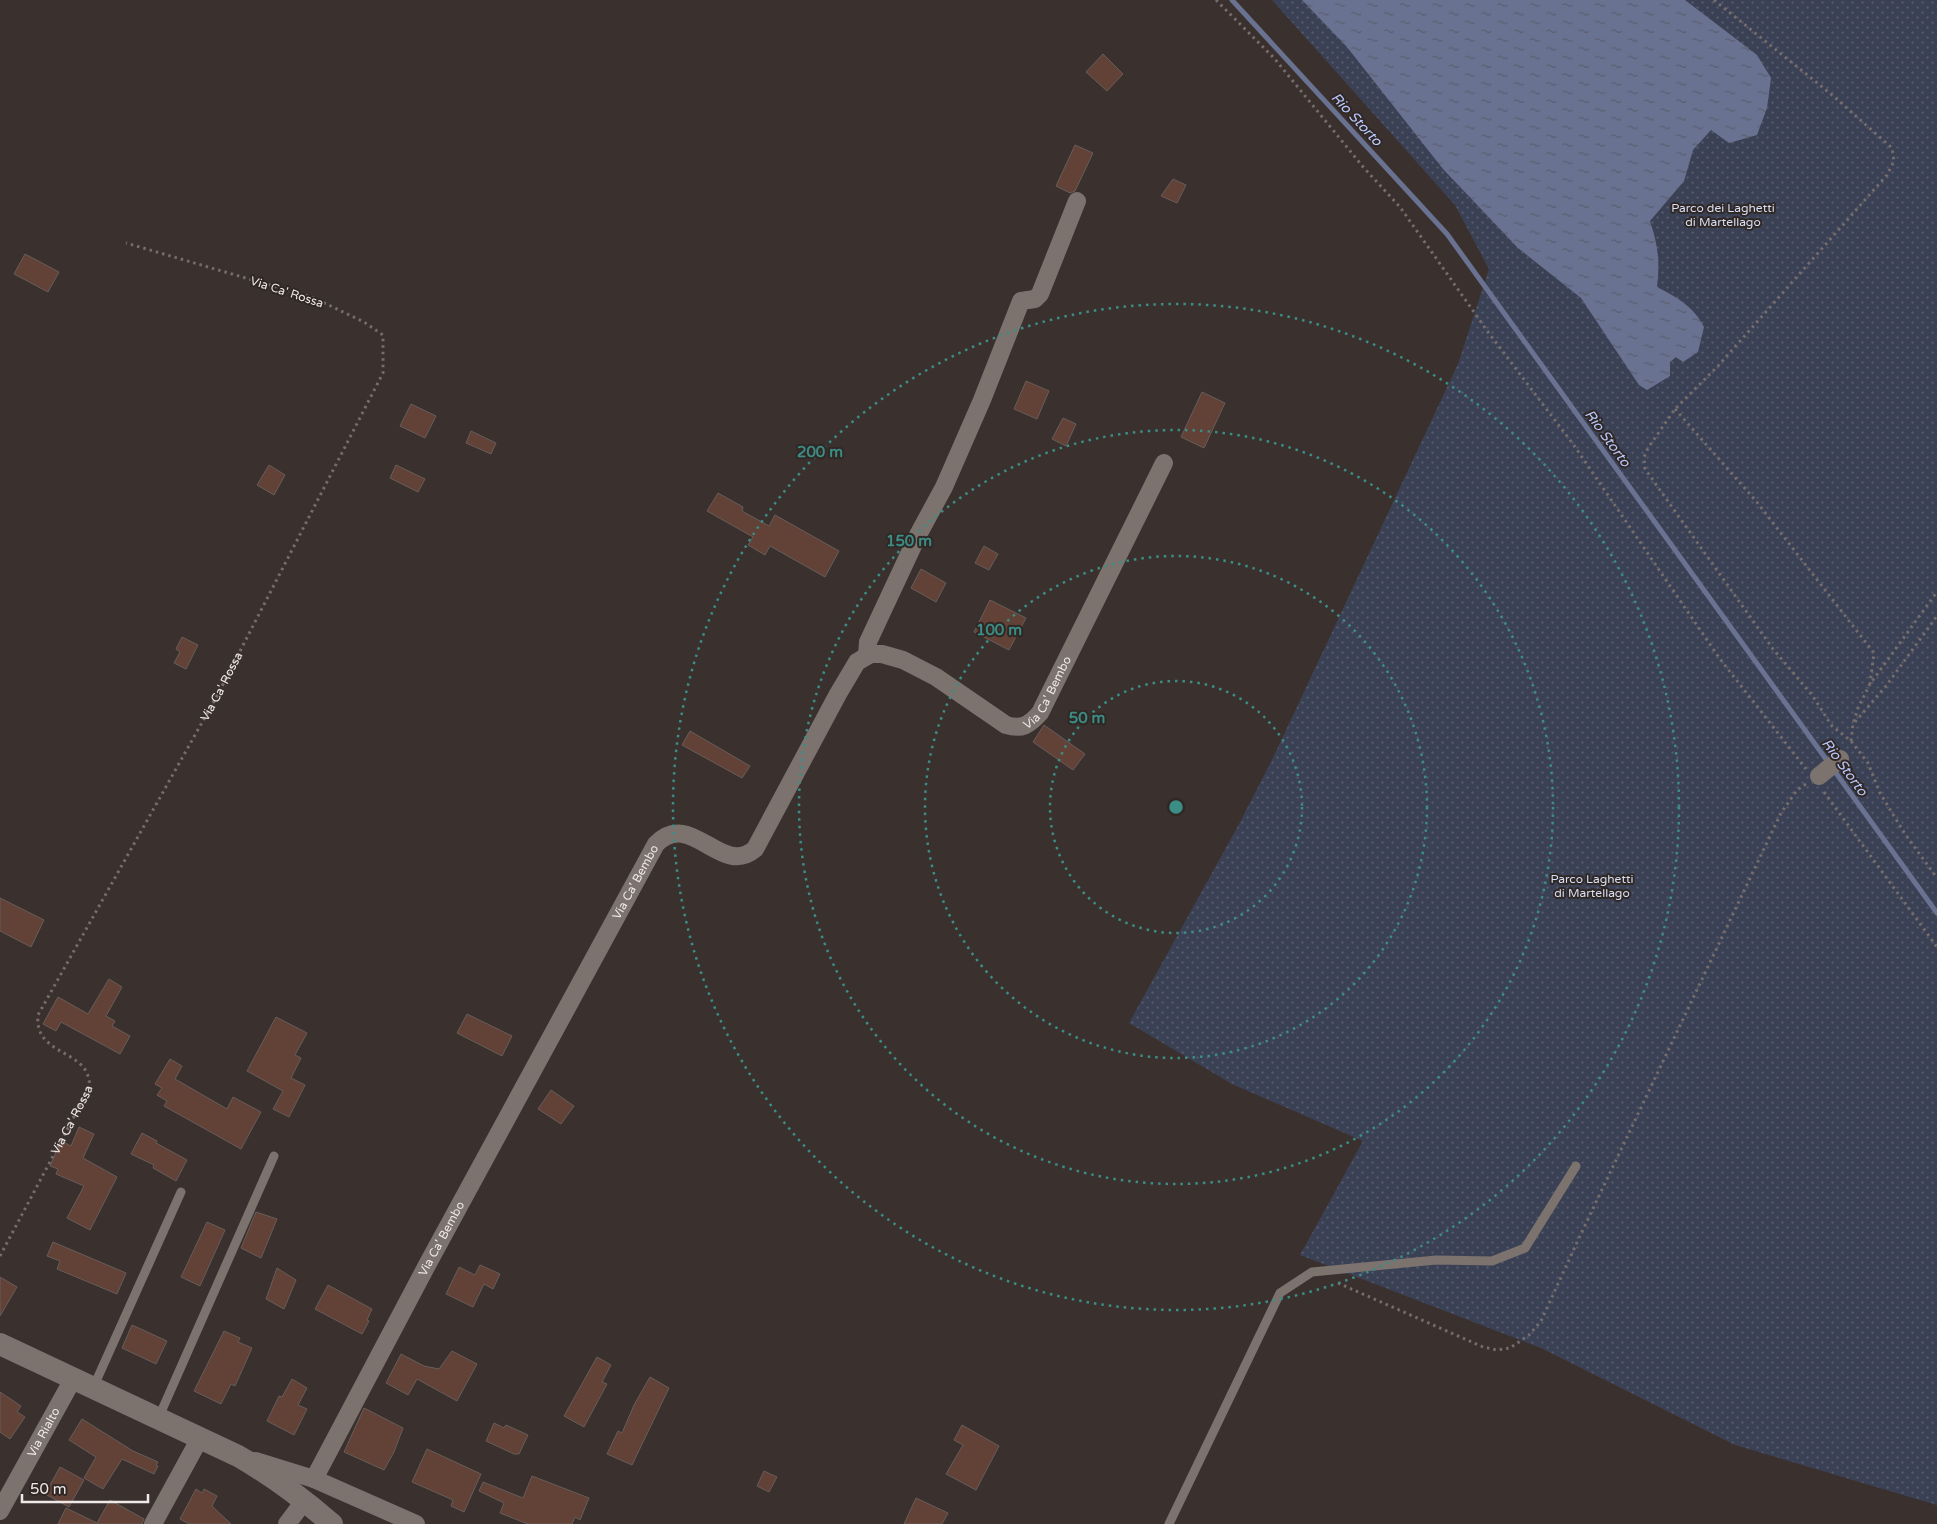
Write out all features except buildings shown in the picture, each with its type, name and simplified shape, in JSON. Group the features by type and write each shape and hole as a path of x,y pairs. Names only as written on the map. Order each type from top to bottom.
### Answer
{"street":[{"path":"867,656 868,642 918,535 944,487 982,400 1021,301 1035,299 1040,294 1077,201"},
{"name":"Via Ca' Bembo","path":"314,1479 652,849 663,837 676,834 691,836 722,854 732,856 742,857 755,849 857,662 872,654 882,654 903,660 936,677 1006,725 1015,728 1025,727 1032,722 1040,712 1083,628 1164,463"},
{"path":"1817,778 1840,760"},
{"path":"0,1344 238,1456 275,1478 305,1500 332,1524"},
{"name":"Via Rialto","path":"0,1511 73,1379"},
{"path":"153,1524 200,1438"},
{"path":"238,1456 314,1479 413,1522"},
{"path":"287,1524 305,1500"},
{"path":"391,1524 413,1522"}],"lane":[{"path":"158,1419 274,1156"},
{"path":"1169,1524 1280,1293 1312,1272 1436,1260 1492,1261 1525,1248 1576,1166"},
{"path":"93,1388 181,1192"}],"path":[{"path":"1216,0 1274,58 1364,168 1400,207 1488,332 1573,444 1720,659 1817,778 1937,946"},
{"path":"1714,0 1845,106 1892,148 1894,161 1887,175 1718,366 1676,409 1648,448 1644,457 1645,468 1773,649 1812,695 1832,726 1851,741 1868,763 1880,792 1905,834 1937,878"},
{"name":"Via Ca' Rossa","path":"0,1256 87,1092 89,1080 82,1065 47,1042 37,1025 38,1016 218,694 383,373 382,335 364,322 314,298 126,243"},
{"path":"1676,409 1756,501 1874,653 1870,684"},
{"path":"1851,741 1853,724 1858,708 1870,684 1937,592"},
{"path":"1853,724 1886,686 1937,616"},
{"path":"1312,1272 1483,1347 1497,1350 1510,1348 1529,1335 1542,1321 1579,1238 1781,813 1797,790 1817,778"}],"green space":[{"name":"Parco Laghetti di Martellago","path":"1272,0 1937,0 1937,1505 1735,1445 1541,1348 1300,1255 1363,1141 1232,1084 1129,1023 1238,826 1272,760 1458,364 1489,269 1455,205"}],"water":[{"path":"1302,0 1685,0 1757,55 1771,78 1767,108 1757,135 1729,143 1711,130 1693,150 1684,181 1650,221 1658,253 1657,287 1684,303 1700,320 1704,327 1698,352 1683,362 1676,357 1670,362 1670,376 1647,390 1639,385 1581,298 1518,248 1443,169 1347,47"}],"waterway":[{"name":"Rio Storto","path":"1232,0 1447,234 1937,913"}],"park label":[{"name":"Parco dei Laghetti di Martellago","path":"1723,215"}]}
